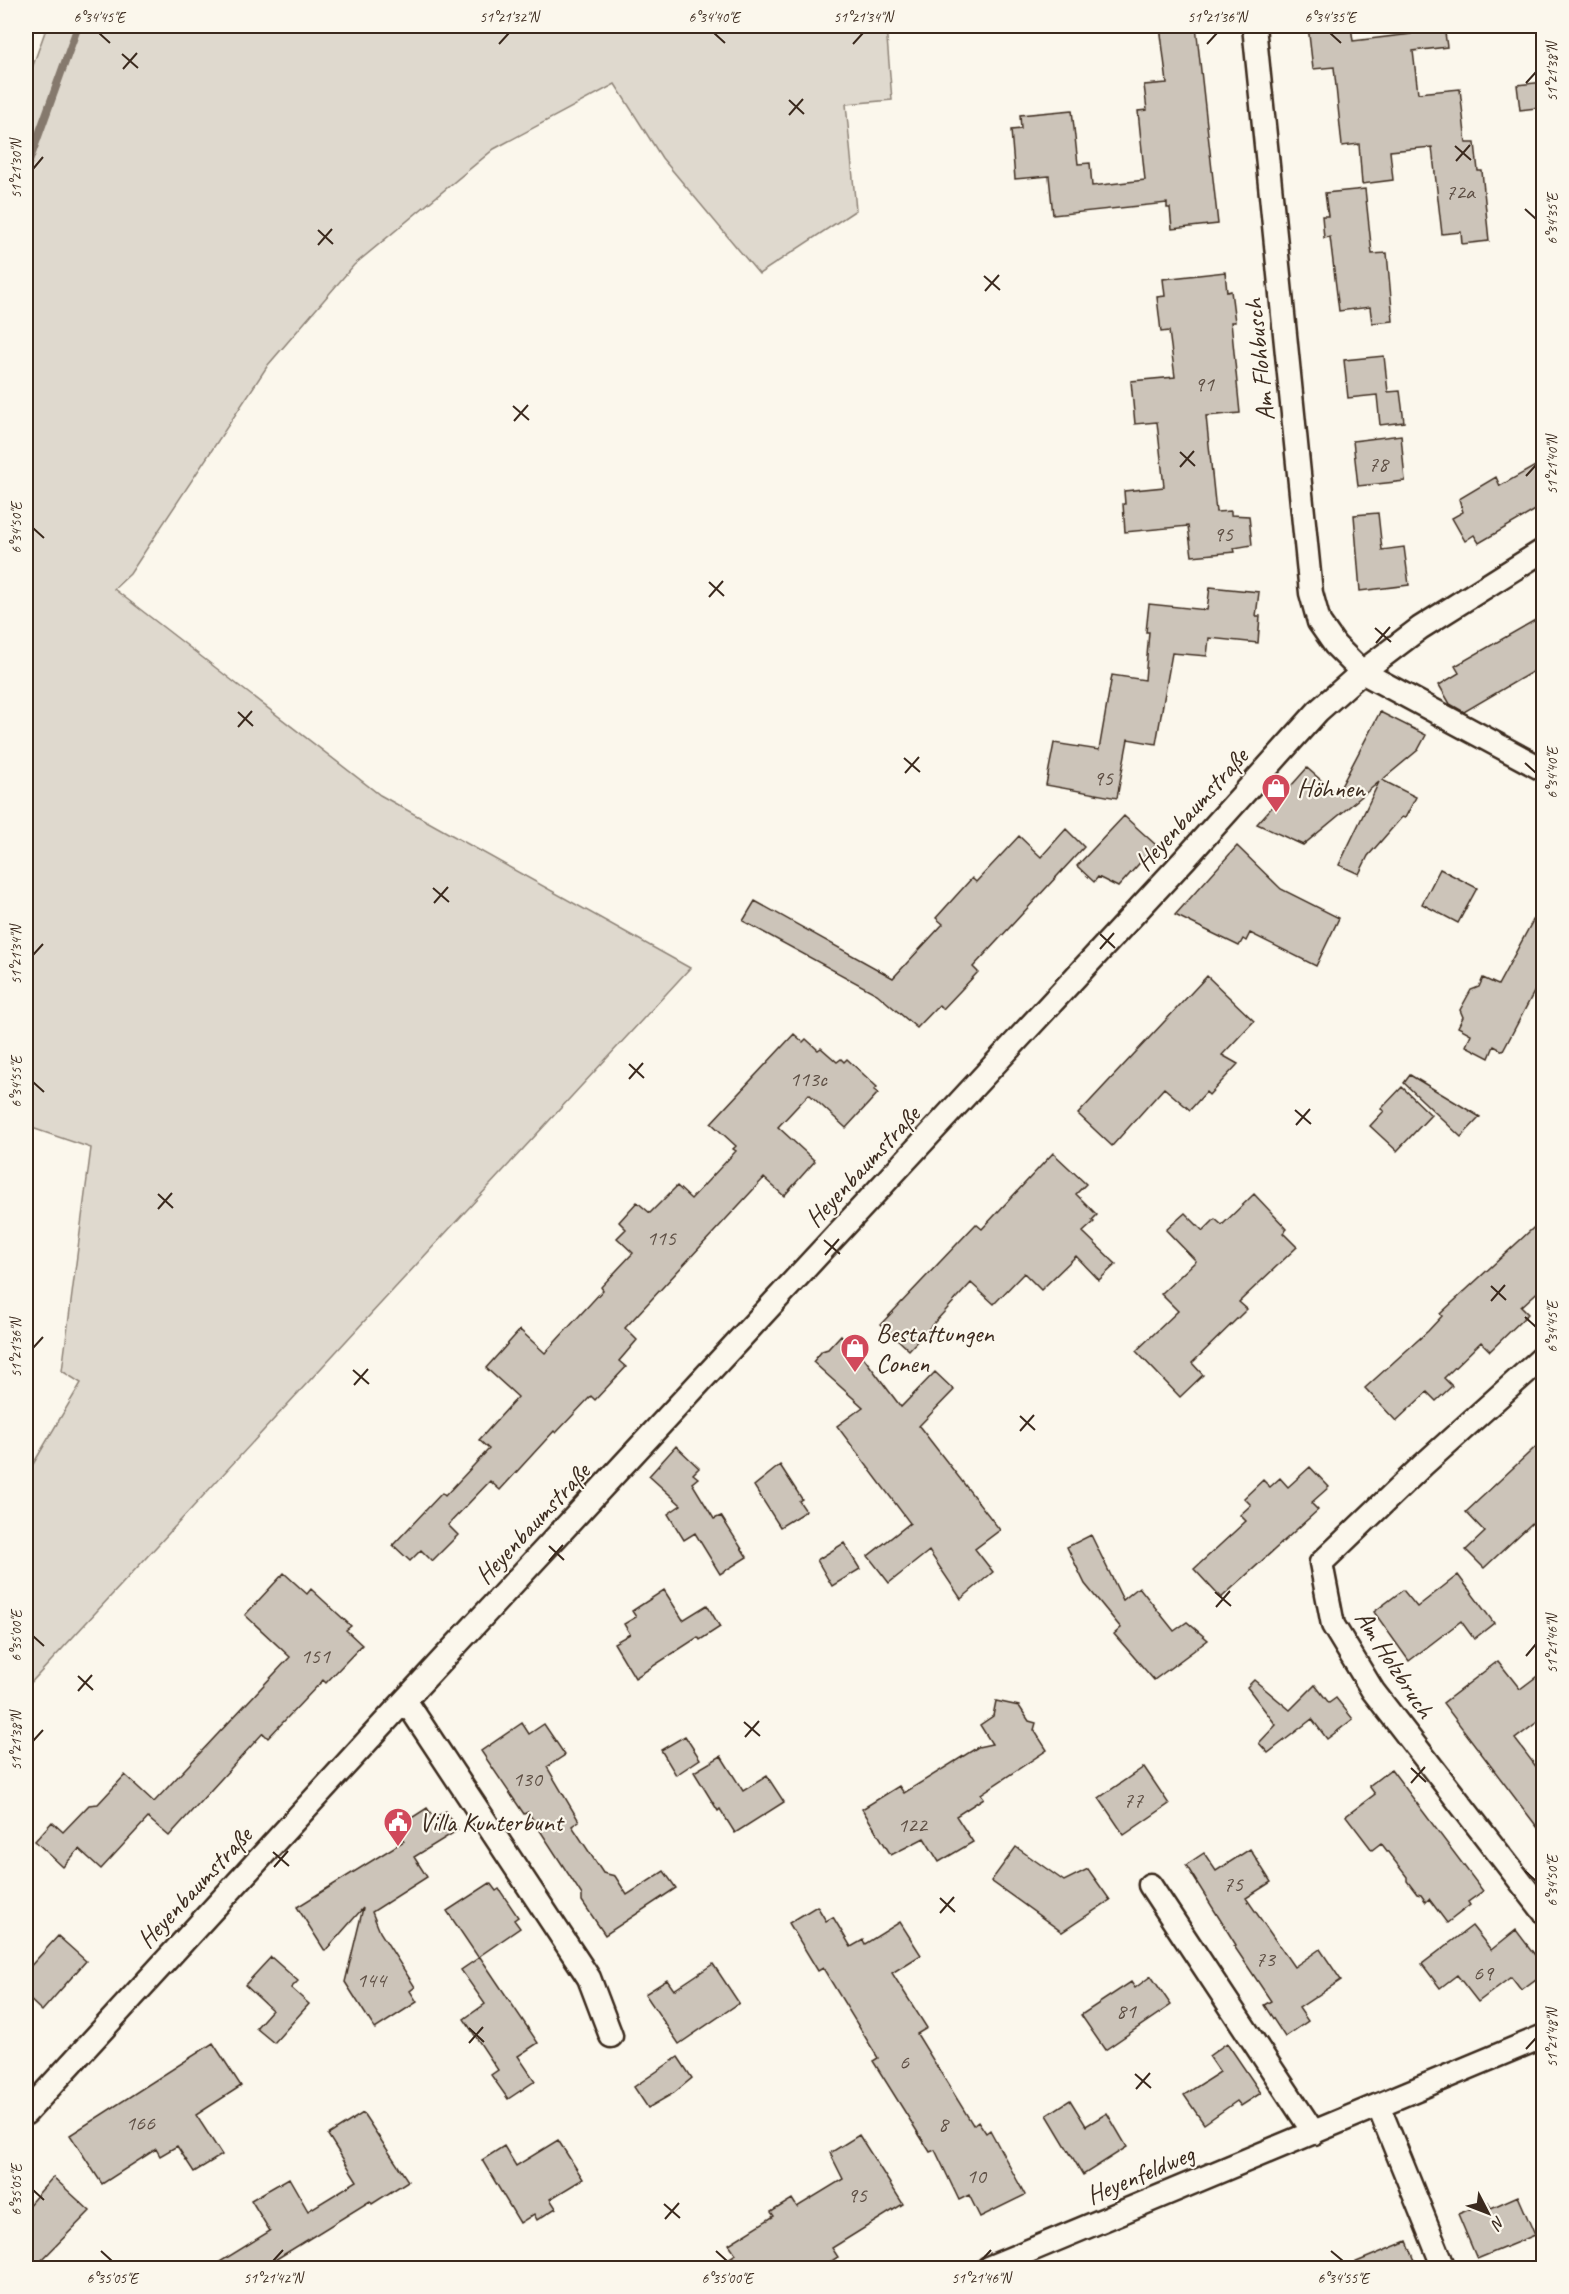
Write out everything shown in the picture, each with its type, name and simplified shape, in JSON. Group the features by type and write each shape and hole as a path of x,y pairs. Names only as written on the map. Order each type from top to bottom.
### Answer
{"street":[{"name":"Am Flohbusch","path":"1254,26 1311,593 1319,622 1335,645 1362,672"},
{"name":"Heyenbaumstraße","path":"26,2113 405,1700 1009,1049 1318,711 1362,672 1419,628 1544,550"},
{"path":"1362,672 1544,770"},
{"name":"Am Holzbruch","path":"1544,1356 1423,1465 1321,1563 1333,1625 1373,1691 1544,1912"},
{"path":"405,1700 589,1978 611,2036"},
{"path":"1150,1885 1314,2133"},
{"name":"Heyenfeldweg","path":"988,2268 1544,2036"},
{"path":"1377,2105 1444,2268"}],"shaded area":[{"path":"47,26 886,26 892,100 846,104 856,210 759,274 662,158 615,84 494,149 354,265 268,365 130,574 114,589 380,795 690,968 26,1688 26,1476 81,1383 62,1371 91,1148 26,1126 26,85"}],"building":[{"path":"1160,26 1196,26 1218,224 1172,229 1170,208 1167,208 1167,203 1053,215 1049,176 1015,179 1011,130 1021,129 1020,115 1072,110 1078,164 1090,163 1092,186 1145,180 1138,111 1147,110 1144,85 1167,83"},
{"path":"1308,26 1351,26 1353,41 1411,34 1410,26 1444,26 1447,47 1413,51 1418,93 1460,89 1466,143 1475,143 1478,171 1482,171 1489,241 1462,244 1461,232 1442,234 1432,147 1390,151 1393,180 1362,184 1359,144 1342,146 1334,67 1313,69"},
{"path":"1544,82 1544,107 1520,110 1517,85"},
{"path":"1365,189 1372,254 1387,253 1393,321 1372,323 1370,307 1339,311 1330,237 1324,238 1322,216 1328,216 1325,193"},
{"path":"1225,272 1227,292 1231,291 1235,322 1231,322 1240,413 1206,416 1216,512 1231,511 1231,515 1249,516 1252,545 1234,548 1235,552 1192,556 1188,526 1125,532 1124,491 1164,487 1157,422 1135,424 1131,381 1175,377 1169,331 1161,332 1157,297 1165,296 1163,279"},
{"path":"1384,356 1388,392 1400,391 1404,422 1380,425 1377,395 1348,398 1344,360"},
{"path":"1401,435 1405,481 1358,486 1353,441"},
{"path":"1544,461 1544,505 1479,543 1474,535 1465,541 1452,518 1463,512 1459,499 1496,477 1500,486"},
{"path":"1378,513 1382,550 1404,547 1409,585 1360,591 1354,515"},
{"path":"1210,587 1259,592 1256,616 1260,616 1258,643 1209,638 1207,656 1172,653 1156,744 1128,739 1117,798 1046,785 1054,743 1099,750 1112,675 1145,680 1149,604 1207,610"},
{"path":"1544,615 1544,665 1464,712 1450,704 1439,685 1459,673 1455,666"},
{"path":"1380,712 1426,735 1418,750 1382,780 1416,797 1405,818 1402,817 1368,856 1359,874 1339,865 1379,782 1303,845 1257,824 1307,768 1337,794"},
{"path":"1124,816 1156,845 1118,887 1098,877 1094,882 1077,866"},
{"path":"1066,829 1084,847 973,967 978,972 943,1009 939,1005 917,1028 877,994 743,921 755,901 893,978 943,924 936,918 972,878 976,882 1019,836 1041,857"},
{"path":"1237,846 1281,889 1339,918 1316,966 1250,933 1246,941 1243,939 1239,946 1175,915"},
{"path":"1440,869 1477,888 1458,923 1422,904"},
{"path":"1544,900 1544,973 1503,1051 1494,1046 1489,1058 1466,1046 1471,1034 1458,1027 1463,1017 1460,1010 1471,990 1479,987 1483,978 1498,985"},
{"path":"1207,976 1254,1021 1222,1055 1238,1064 1209,1095 1206,1092 1190,1110 1164,1088 1112,1146 1078,1114"},
{"path":"794,1034 803,1042 806,1039 818,1050 821,1048 837,1062 841,1059 844,1062 847,1059 877,1087 874,1090 878,1093 846,1128 809,1094 778,1127 815,1161 784,1196 764,1178 625,1328 637,1340 619,1361 626,1367 595,1400 591,1396 556,1433 554,1431 500,1490 490,1481 448,1525 458,1535 432,1561 421,1550 410,1561 393,1545 442,1493 445,1496 489,1449 479,1440 518,1397 486,1368 520,1330 545,1353 603,1290 601,1287 633,1253 617,1238 626,1229 619,1222 637,1202 650,1213 677,1186 691,1199 736,1151 733,1149 736,1146 711,1123"},
{"path":"1410,1075 1480,1117 1461,1137 1404,1083"},
{"path":"1402,1087 1431,1115 1397,1151 1370,1126 1384,1111 1381,1109"},
{"path":"1053,1153 1086,1184 1076,1194 1097,1215 1092,1220 1094,1222 1083,1232 1116,1264 1099,1280 1076,1256 1041,1290 1024,1273 994,1304 971,1283 909,1350 881,1324 976,1224 982,1229"},
{"path":"1254,1194 1287,1229 1283,1233 1297,1247 1239,1302 1247,1309 1192,1363 1203,1375 1180,1397 1136,1351 1178,1311 1161,1294 1196,1261 1166,1230 1185,1213 1203,1231 1215,1219 1222,1225"},
{"path":"1544,1218 1544,1286 1521,1307 1528,1314 1490,1351 1481,1342 1444,1378 1452,1386 1436,1401 1427,1392 1396,1421 1365,1388 1428,1331 1442,1316 1440,1314"},
{"path":"841,1335 845,1340 848,1337 901,1407 935,1372 954,1390 919,1426 1000,1530 975,1549 993,1572 961,1599 929,1551 889,1583 868,1556 910,1523 837,1426 863,1407 813,1362"},
{"path":"1544,1439 1544,1512 1484,1568 1466,1550 1485,1532 1466,1512"},
{"path":"676,1446 699,1468 693,1474 698,1478 692,1483 714,1519 721,1516 747,1557 720,1574 695,1533 684,1540 668,1514 681,1505 649,1476"},
{"path":"780,1465 802,1499 799,1501 806,1511 780,1527 754,1486"},
{"path":"1310,1467 1329,1487 1311,1503 1318,1510 1221,1598 1194,1569 1246,1521 1240,1515 1251,1505 1244,1498 1263,1480 1270,1487 1280,1478 1288,1487"},
{"path":"1091,1535 1123,1600 1139,1587 1174,1631 1187,1622 1208,1640 1154,1680 1114,1634 1121,1628 1085,1584 1067,1547"},
{"path":"844,1543 860,1569 832,1586 817,1560"},
{"path":"284,1573 307,1594 311,1589 351,1626 346,1630 362,1645 326,1683 323,1680 268,1738 263,1733 169,1836 148,1818 101,1869 79,1849 63,1867 35,1841 52,1822 63,1832 89,1805 98,1804 125,1775 154,1802 290,1657 245,1615"},
{"path":"1458,1575 1494,1623 1474,1639 1461,1621 1409,1661 1374,1612 1403,1590 1417,1607"},
{"path":"664,1590 683,1620 707,1605 720,1627 700,1640 698,1637 635,1678 614,1643 630,1634 624,1624 636,1617 632,1611"},
{"path":"1498,1661 1520,1689 1544,1671 1544,1717 1515,1739 1544,1777 1544,1836 1443,1703"},
{"path":"1254,1680 1290,1710 1315,1685 1329,1703 1336,1698 1353,1719 1327,1739 1312,1719 1268,1753 1259,1743 1276,1725 1247,1687"},
{"path":"996,1701 1019,1706 1029,1721 1036,1723 1034,1730 1047,1750 981,1794 984,1798 956,1816 973,1842 939,1862 924,1838 891,1855 862,1809 899,1786 904,1793 978,1747 992,1744 980,1725 993,1716"},
{"path":"522,1723 529,1734 544,1724 565,1755 547,1767 579,1821 572,1826 603,1873 615,1876 627,1895 664,1871 676,1888 605,1935 528,1812 524,1814 481,1751"},
{"path":"685,1736 700,1759 676,1775 661,1750"},
{"path":"721,1756 743,1791 767,1776 784,1802 735,1833 720,1809 718,1811 694,1772"},
{"path":"1144,1767 1169,1804 1124,1835 1099,1798"},
{"path":"1391,1769 1483,1891 1468,1902 1470,1905 1447,1923 1429,1899 1426,1902 1421,1895 1417,1894 1381,1843 1372,1850 1346,1816 1375,1794 1369,1786"},
{"path":"427,1808 434,1818 446,1811 458,1830 414,1857 427,1877 372,1912 380,1932 415,1987 410,1991 417,2002 375,2029 345,1982 363,1908 325,1951 297,1907 404,1841 396,1828"},
{"path":"1016,1847 1064,1881 1088,1869 1110,1900 1062,1932 991,1881"},
{"path":"1250,1849 1271,1882 1246,1898 1294,1967 1320,1949 1341,1980 1299,2008 1308,2021 1285,2037 1264,2005 1271,2001 1234,1946 1236,1945 1186,1865 1204,1853 1216,1871"},
{"path":"490,1883 496,1891 499,1889 518,1917 514,1920 520,1928 478,1957 447,1911"},
{"path":"817,1906 826,1921 833,1917 851,1947 863,1940 865,1944 900,1922 921,1955 892,1973 927,2028 917,2034 973,2125 978,2121 986,2133 990,2130 1025,2195 980,2217 969,2195 959,2200 935,2150 930,2152 873,2061 878,2058 823,1968 818,1971 789,1923"},
{"path":"1472,1926 1491,1950 1516,1930 1544,1967 1544,1973 1521,1990 1511,1977 1478,2002 1457,1975 1440,1988 1422,1964"},
{"path":"58,1936 86,1961 42,2011 26,1996 26,1971"},
{"path":"271,1957 298,1981 291,1988 309,2004 274,2043 256,2028 272,2010 245,1985"},
{"path":"480,1957 538,2043 518,2056 535,2081 508,2099 491,2075 498,2070 464,2019 485,2004 461,1970"},
{"path":"713,1964 739,2003 679,2044 645,1994 667,1980 674,1990"},
{"path":"1151,1976 1171,2005 1105,2050 1081,2015 1131,1982 1135,1988"},
{"path":"213,2043 241,2086 196,2115 222,2155 194,2172 177,2146 160,2156 156,2149 102,2184 70,2135"},
{"path":"1227,2043 1261,2093 1241,2106 1237,2101 1204,2124 1184,2095 1220,2072 1209,2056"},
{"path":"678,2057 692,2078 674,2093 648,2108 634,2087"},
{"path":"1070,2100 1086,2126 1107,2113 1127,2147 1083,2175 1047,2115"},
{"path":"363,2113 408,2181 372,2204 370,2201 262,2268 210,2268 270,2231 251,2200 289,2178 308,2211 357,2181 328,2135"},
{"path":"859,2135 903,2204 832,2248 838,2257 820,2268 714,2268 736,2254 729,2244 774,2216 771,2212 792,2199 797,2207 843,2179 830,2153"},
{"path":"558,2140 583,2179 550,2199 556,2208 537,2220 534,2214 520,2223 482,2160 504,2146 516,2166"},
{"path":"53,2177 90,2211 34,2268 26,2268 26,2208"},
{"path":"1518,2196 1535,2235 1477,2259 1458,2214 1488,2202 1491,2208"},
{"path":"1407,2241 1418,2268 1342,2268"}],"waterway":[{"path":"26,170 78,26"}],"place":[{"name":"Höhnen","path":"1276,814"},
{"name":"Bestattungen Conen","path":"855,1374"},
{"name":"Villa Kunterbunt","path":"398,1848"}]}
